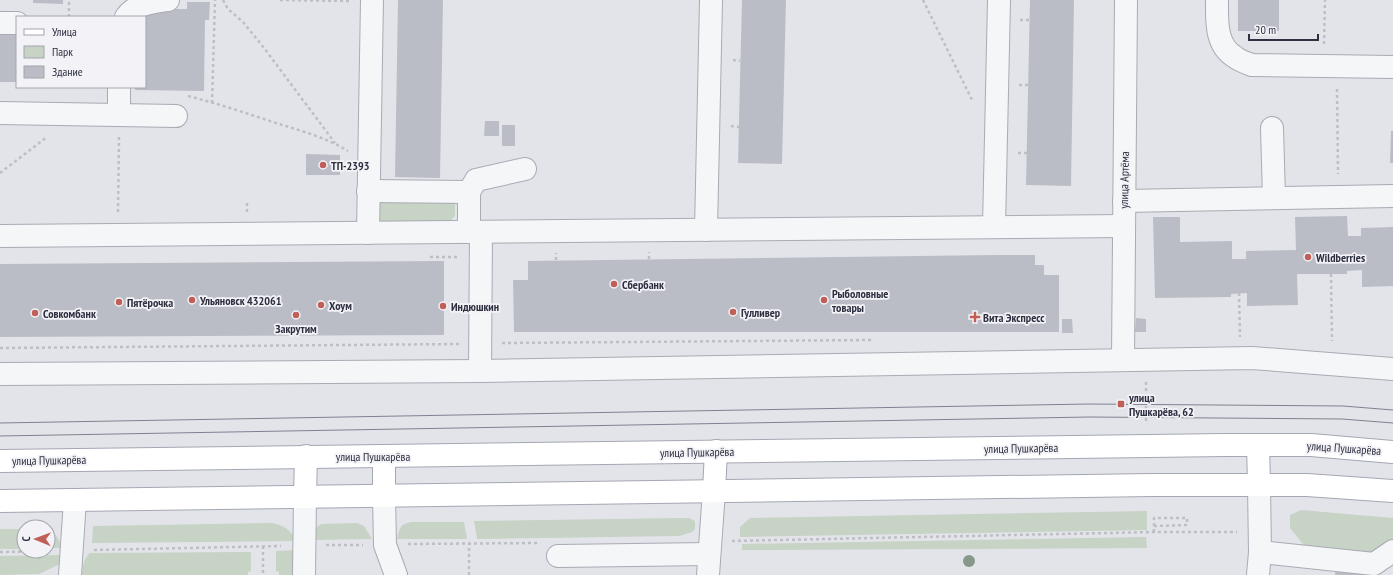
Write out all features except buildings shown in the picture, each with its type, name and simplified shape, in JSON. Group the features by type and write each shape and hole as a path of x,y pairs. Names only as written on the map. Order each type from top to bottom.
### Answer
{"main road":[{"name":"улица Пушкарёва","path":"0,460 1258,445 1311,445 1393,452"},
{"path":"1258,445 1258,485"},
{"path":"714,491 716,451"},
{"path":"305,497 306,456"},
{"path":"384,456 384,496"},
{"path":"0,501 1153,485 1307,485 1393,491"}],"street":[{"path":"127,16 130,11 149,2 168,0"},
{"path":"706,230 711,0"},
{"path":"994,227 999,0"},
{"name":"улица Артёма","path":"1123,359 1126,0"},
{"path":"1217,0 1217,24 1221,42 1234,57 1252,65 1393,67"},
{"path":"368,233 372,1"},
{"path":"0,23 16,23"},
{"path":"119,88 119,115"},
{"path":"0,113 119,115 178,106"},
{"path":"1272,128 1274,198"},
{"path":"480,371 475,232 469,192 476,180 525,169"},
{"path":"368,191 469,192"},
{"path":"1124,201 1393,196"},
{"path":"0,236 1124,226"},
{"path":"0,374 480,371 1252,358 1393,369"},
{"path":"1258,485 1260,542 1258,575"},
{"path":"558,556 709,565 714,491"},
{"path":"384,496 385,545 396,575"},
{"path":"304,575 305,497"},
{"path":"70,575 75,500"},
{"path":"1260,542 1374,564 1393,550"}],"path":[{"path":"69,0 69,16"},
{"path":"212,103 215,0"},
{"path":"223,0 228,9 243,22 264,48 335,143"},
{"path":"280,0 372,1"},
{"path":"923,0 973,103"},
{"path":"1325,0 1331,67 1338,197"},
{"path":"178,106 188,96 212,103 335,143 369,163"},
{"path":"118,236 119,115"},
{"path":"0,173 48,137"},
{"path":"1331,274 1332,342"},
{"path":"1239,293 1240,344"},
{"path":"0,348 877,340"},
{"path":"1146,359 1146,420 1148,425"},
{"path":"1154,526 1187,525 1187,518 1154,518 1154,526 1154,532 1260,542"},
{"path":"469,544 469,575"},
{"path":"263,546 263,575"}],"green space":[{"path":"376,200 452,201 455,205 455,216 448,223 381,222 378,221"},
{"path":"1301,510 1393,518 1393,545 1374,557 1307,549 1290,528 1290,515"},
{"path":"1147,511 1147,530 740,537 740,527 750,518"},
{"path":"689,518 695,521 695,529 692,532 679,536 477,539 474,521"},
{"path":"411,522 464,522 467,539 397,539 398,532 402,526"},
{"path":"270,523 286,528 297,541 92,543 93,526"},
{"path":"357,523 364,526 372,539 311,540 312,531 321,524"},
{"path":"0,529 16,529 16,549 0,549"},
{"path":"56,536 60,542 61,548 56,548"},
{"path":"1146,537 1147,548 742,550 742,544"},
{"path":"298,550 298,575 279,575 279,572 276,571 276,551"},
{"path":"251,552 251,571 248,572 248,575 82,575 84,563 90,553"},
{"path":"56,555 63,555 62,563 39,574 0,575 0,556 16,556 16,559 56,559"}],"tram line":[{"path":"0,423 1089,404 1343,406 1393,410"},
{"path":"0,436 1090,417 1342,419 1393,423"}],"place":[{"name":"ТП-2393","path":"323,165"},
{"name":"Wildberries","path":"1308,257"},
{"name":"Сбербанк","path":"614,284"},
{"name":"Ульяновск 432061","path":"192,300"},
{"name":"Рыболовные товары","path":"824,300"},
{"name":"Пятёрочка","path":"119,302"},
{"name":"Хоум","path":"321,305"},
{"name":"Индюшкин","path":"443,306"},
{"name":"Гулливер","path":"733,312"},
{"name":"Совкомбанк","path":"35,313"},
{"name":"Закрутим","path":"296,315"},
{"name":"Вита Экспресс","path":"975,317"},
{"name":"улица Пушкарёва, 62","path":"1121,404"}]}
